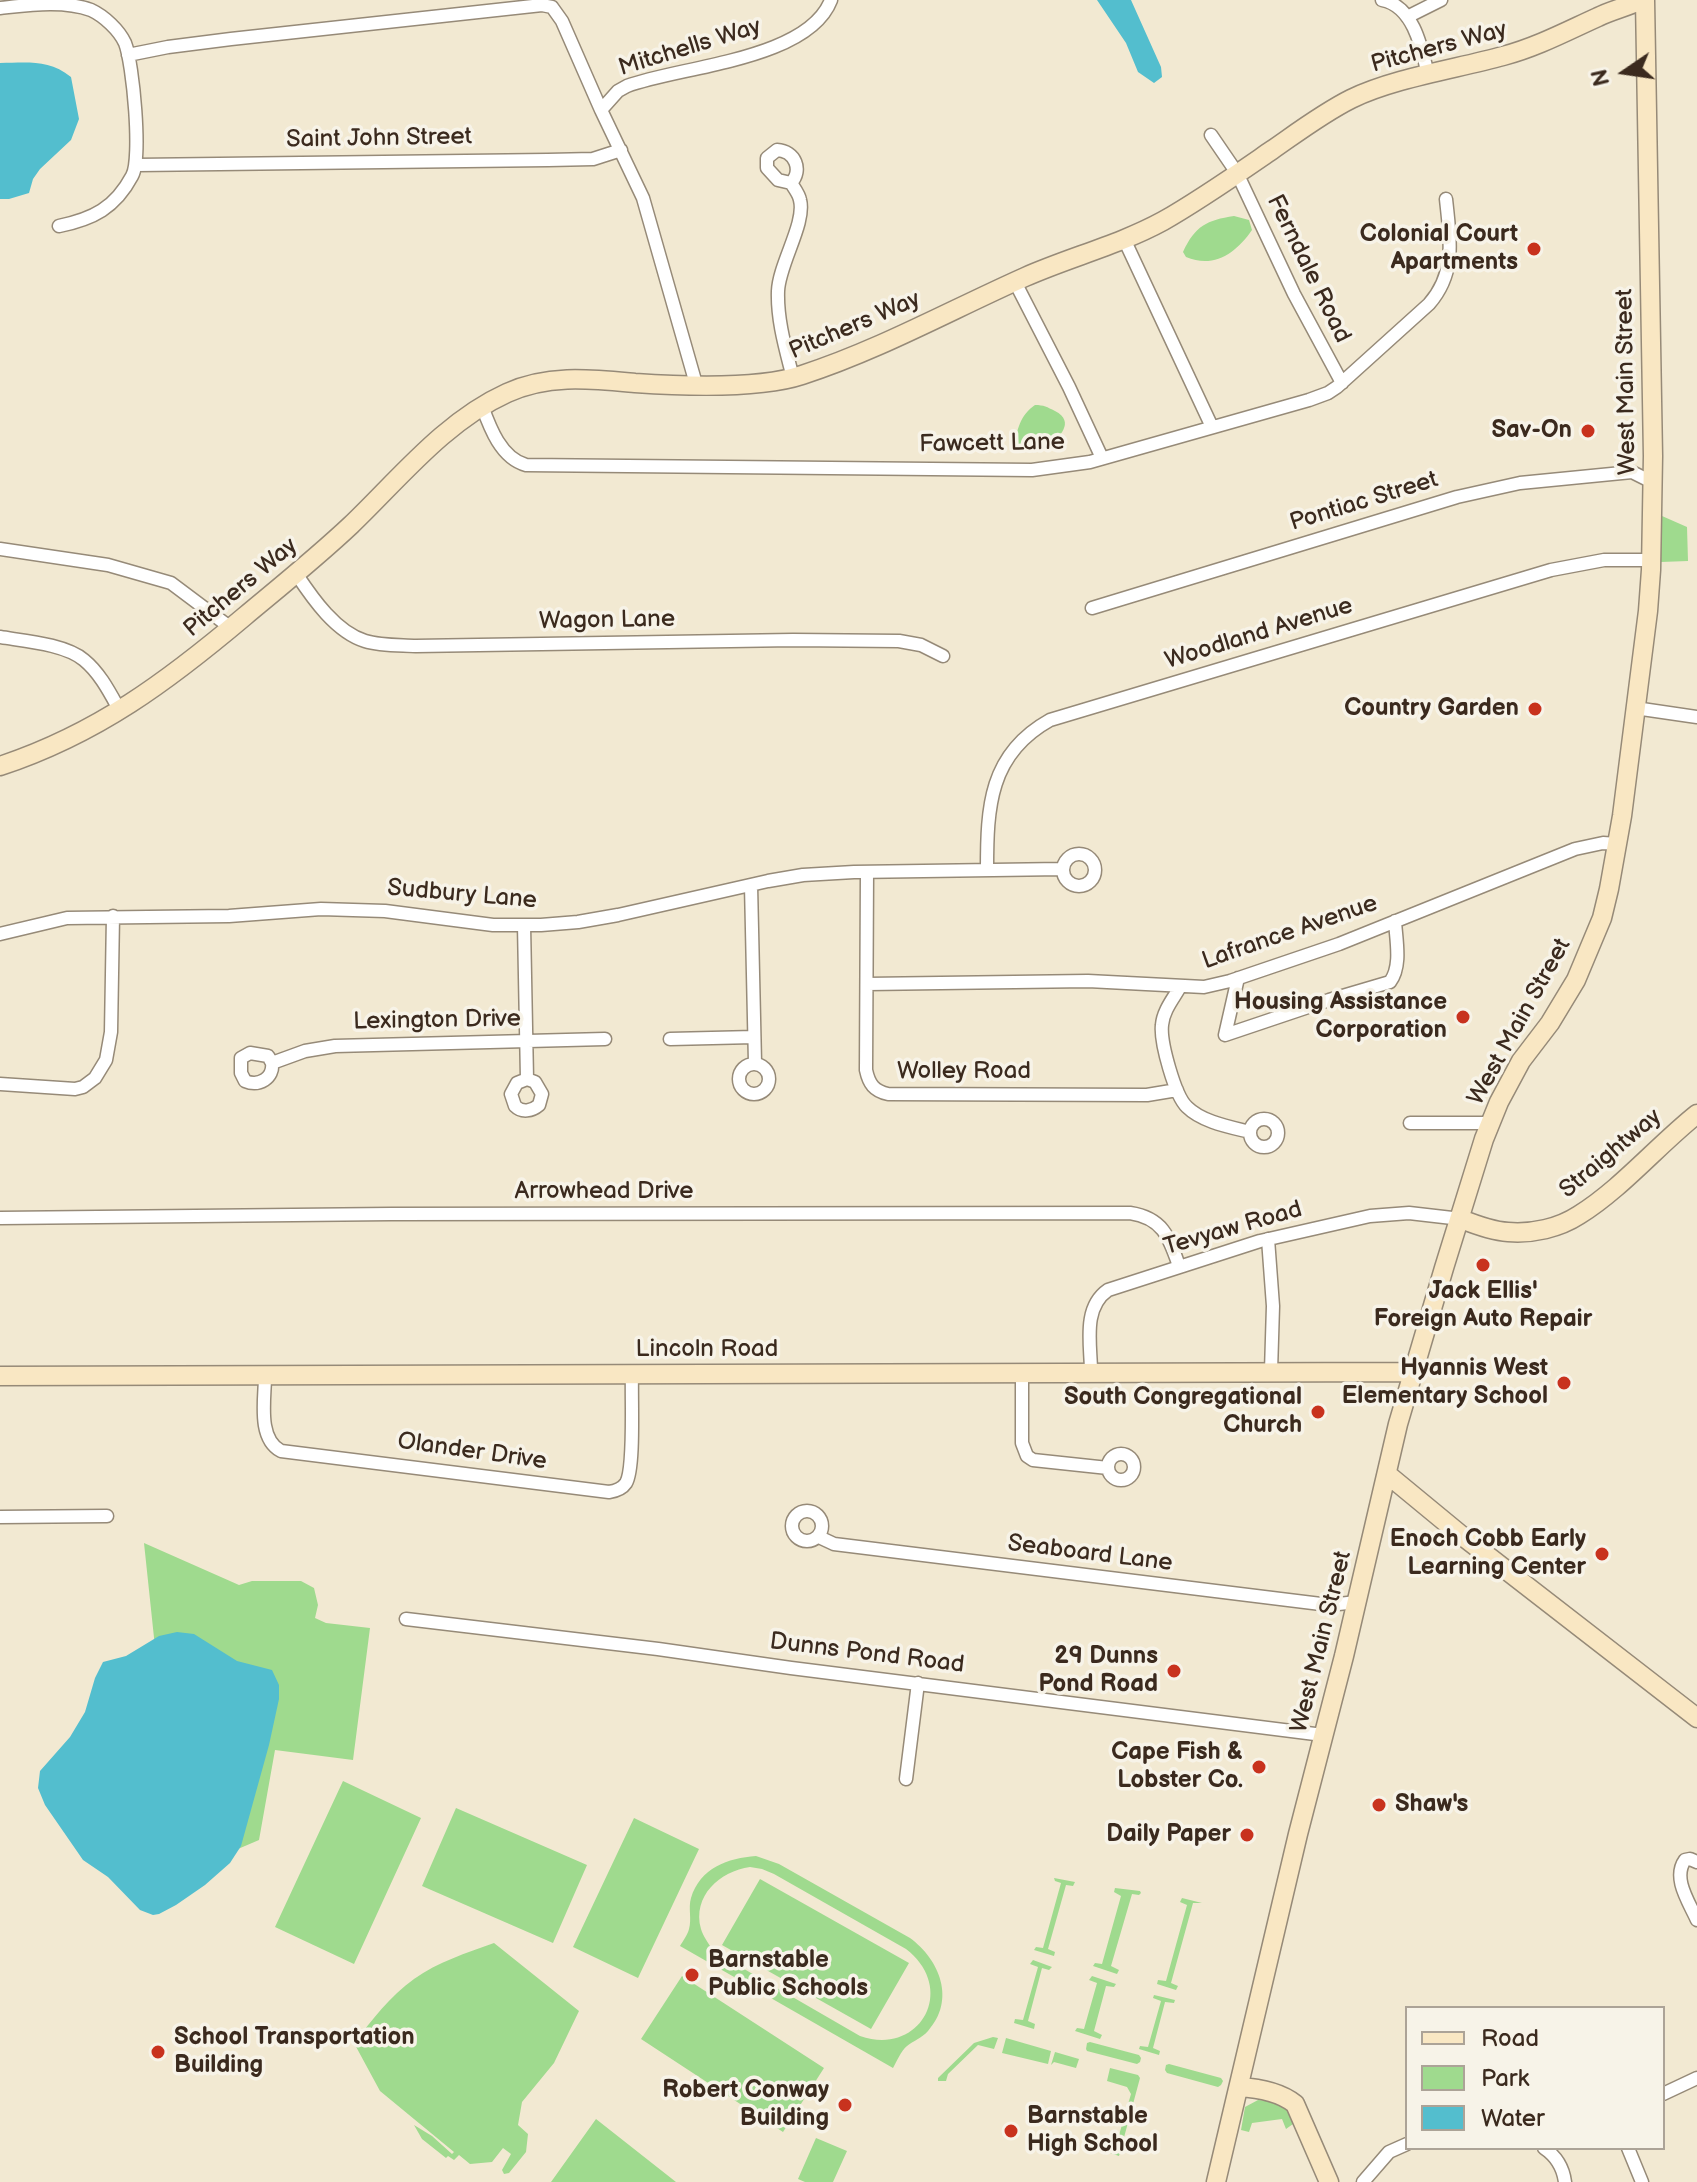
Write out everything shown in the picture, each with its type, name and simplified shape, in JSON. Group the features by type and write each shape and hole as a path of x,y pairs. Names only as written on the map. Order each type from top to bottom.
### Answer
{"main road":[{"name":"Pitchers Way","path":"0,766 55,746 120,711 167,680 297,575 427,451 482,406 523,386 553,379 696,384 770,382 793,378 858,354 1015,282 1165,220 1353,98 1543,43 1643,0"},
{"name":"West Main Street","path":"1216,2182 1387,1474 1477,1161 1499,1102 1521,1061 1557,1011 1580,971 1605,906 1617,844 1652,560 1643,0"},
{"name":"Straightway","path":"1461,1219 1509,1232 1536,1231 1579,1216 1697,1114"},
{"name":"Lincoln Road","path":"0,1376 1414,1372"},
{"path":"1387,1474 1697,1718"},
{"path":"1239,2087 1263,2090 1295,2104 1329,2182"}],"street":[{"name":"Mitchells Way","path":"696,384 643,198 601,110 618,91 627,86 731,61 798,36 824,15 831,0"},
{"path":"1382,0 1390,2 1407,17 1421,45 1428,75"},
{"path":"1407,17 1441,0"},
{"path":"0,8 58,2 83,7 106,20 125,43 136,130 137,165 127,185 105,209 80,222 59,226"},
{"path":"128,55 168,47 368,23 555,4 601,110"},
{"name":"Ferndale Road","path":"1211,135 1237,173 1294,294 1342,383"},
{"name":"Saint John Street","path":"137,165 593,159 621,150"},
{"path":"791,183 801,203 778,281 778,294 780,320 793,378"},
{"name":"Fawcett Lane","path":"482,406 503,449 514,461 526,465 1032,470 1102,458 1321,396 1342,383 1429,304 1441,288 1450,253 1446,199"},
{"path":"1124,239 1212,427"},
{"path":"1015,282 1102,458"},
{"name":"Pontiac Street","path":"1092,608 1442,502 1507,486 1537,480 1632,472 1652,482"},
{"path":"0,549 108,565 171,583 231,628"},
{"name":"Woodland Avenue","path":"987,870 988,815 998,776 1012,750 1025,736 1050,720 1551,570 1604,560 1652,560"},
{"name":"Wagon Lane","path":"297,575 309,594 339,625 356,637 379,644 899,641 921,645 943,656"},
{"path":"0,637 69,651 80,657 98,674 120,711"},
{"path":"1635,708 1697,717"},
{"name":"Lafrance Avenue","path":"867,984 1024,980 1204,987 1339,944 1575,849 1603,843 1617,844"},
{"name":"Sudbury Lane","path":"0,934 67,918 229,916 307,910 368,910 493,925 524,925 590,920 803,875 1062,869"},
{"name":"Wolley Road","path":"867,872 866,1070 870,1083 878,1092 1147,1095 1177,1090"},
{"path":"751,885 755,1063"},
{"path":"0,1084 75,1089 83,1087 103,1068 111,1032 113,916"},
{"path":"1238,978 1225,1035 1390,982 1396,972 1395,921"},
{"path":"524,925 527,1079"},
{"path":"1180,987 1162,1024 1163,1041 1177,1090 1184,1104 1196,1114 1250,1132"},
{"path":"670,1039 754,1037"},
{"name":"Lexington Drive","path":"272,1063 327,1047 605,1039"},
{"path":"1410,1123 1491,1123"},
{"name":"Arrowhead Drive","path":"0,1218 1130,1213 1158,1223 1167,1235 1179,1266"},
{"name":"Tevyaw Road","path":"1091,1372 1092,1310 1098,1298 1108,1290 1268,1239 1390,1213 1461,1219"},
{"path":"1268,1239 1273,1306 1271,1371"},
{"path":"1022,1373 1022,1443 1027,1456 1033,1460 1108,1468"},
{"name":"Olander Drive","path":"265,1376 266,1434 273,1446 281,1451 609,1492 620,1489 628,1480 632,1375"},
{"path":"0,1517 107,1516"},
{"name":"Seaboard Lane","path":"819,1537 830,1543 849,1546 1222,1593 1329,1605 1357,1602"},
{"name":"Dunns Pond Road","path":"406,1619 1323,1735"},
{"path":"906,1779 918,1683"},
{"path":"1697,1862 1690,1859 1682,1862 1680,1867 1680,1881 1697,1920"},
{"path":"1665,2093 1697,2078"},
{"path":"1363,2182 1389,2152 1405,2145"},
{"path":"1546,2150 1558,2161 1565,2182"},
{"path":"1629,2150 1642,2182"}],"green space":[{"path":"1234,216 1249,220 1252,230 1239,246 1215,260 1186,257 1183,252 1197,230 1209,222"},
{"path":"1035,405 1048,407 1061,415 1064,430 1048,448 1023,451 1014,448 1023,418"},
{"path":"1662,516 1687,527 1688,561 1661,562"},
{"path":"144,1543 239,1585 252,1581 301,1581 314,1588 318,1605 315,1618 326,1623 370,1628 353,1760 275,1750 259,1840 128,1896 157,1666"},
{"path":"343,1781 421,1818 354,1964 275,1927"},
{"path":"456,1808 587,1865 553,1943 422,1886"},
{"path":"634,1818 699,1849 638,1978 573,1947"},
{"path":"756,1856 779,1864 910,1938 929,1957 941,1981 941,2006 928,2031 905,2048 893,2068 680,1946 689,1929 691,1898 701,1879 716,1866","holes":["750,1867 762,1869 906,1949 921,1965 929,1982 930,2000 925,2015 915,2028 900,2037 881,2040 860,2036 713,1951 701,1929 699,1917 705,1896 728,1874"]},
{"path":"1054,1878 1075,1882 1073,1886 1066,1885 1048,1949 1055,1952 1054,1956 1034,1950 1036,1947 1043,1948 1061,1883"},
{"path":"760,1879 909,1963 871,2029 722,1945"},
{"path":"1115,1888 1141,1893 1132,1894 1111,1966 1119,1970 1117,1974 1093,1966 1095,1963 1102,1964 1121,1896 1114,1892"},
{"path":"1182,1898 1202,1903 1193,1903 1171,1983 1178,1986 1176,1990 1157,1984 1158,1980 1166,1981 1187,1905 1180,1902"},
{"path":"494,1943 579,2011 554,2063 522,2102 518,2125 528,2134 526,2152 509,2173 504,2174 502,2170 511,2154 503,2148 492,2162 470,2164 459,2155 454,2160 448,2156 446,2158 422,2139 414,2125 452,2154 454,2152 380,2091 354,2043 389,2001 414,1979 442,1963"},
{"path":"1033,1960 1052,1967 1049,1970 1042,1968 1028,2021 1035,2024 1034,2029 1014,2023 1015,2019 1023,2020 1038,1967 1030,1964"},
{"path":"682,1976 824,2068 783,2132 641,2039"},
{"path":"1092,1976 1116,1984 1114,1987 1106,1986 1094,2031 1102,2035 1100,2039 1075,2031 1077,2028 1084,2029 1097,1983 1089,1980"},
{"path":"1154,1995 1175,2000 1174,2003 1165,2002 1153,2048 1160,2051 1159,2055 1139,2049 1140,2046 1148,2047 1161,2001 1153,1998"},
{"path":"998,2038 994,2049 978,2045 948,2074 946,2081 938,2081 974,2043"},
{"path":"1006,2038 1051,2051 1048,2064 1002,2053"},
{"path":"1087,2043 1139,2055 1140,2062 1137,2064 1087,2051"},
{"path":"1055,2052 1079,2059 1076,2068 1054,2062 1051,2065"},
{"path":"1166,2065 1223,2081 1218,2087 1167,2073"},
{"path":"1110,2068 1140,2078 1119,2156 1107,2152 1109,2146 1117,2142 1131,2094 1127,2087 1107,2081"},
{"path":"1258,2100 1272,2101 1287,2108 1293,2124 1286,2129 1282,2119 1252,2123 1249,2132 1241,2130 1245,2107"},
{"path":"596,2119 676,2182 551,2182"},
{"path":"816,2138 847,2151 833,2182 798,2179"}],"water":[{"path":"1097,0 1131,0 1161,67 1162,77 1154,83 1138,72 1126,43"},
{"path":"0,63 46,65 71,77 79,119 71,140 40,169 29,193 9,199 0,199"},
{"path":"177,1632 194,1634 237,1661 272,1670 279,1685 279,1699 241,1846 230,1863 205,1885 176,1905 153,1915 140,1910 108,1877 83,1860 45,1805 38,1788 40,1771 70,1737 85,1712 103,1662 126,1656 159,1636"}],"place":[{"name":"Colonial Court Apartments","path":"1534,249"},
{"name":"Sav-On","path":"1588,431"},
{"name":"Country Garden","path":"1535,709"},
{"name":"Housing Assistance Corporation","path":"1463,1017"},
{"name":"Jack Ellis' Foreign Auto Repair","path":"1483,1265"},
{"name":"Hyannis West Elementary School","path":"1564,1383"},
{"name":"South Congregational Church","path":"1318,1412"},
{"name":"Enoch Cobb Early Learning Center","path":"1602,1554"},
{"name":"29 Dunns Pond Road","path":"1174,1671"},
{"name":"Cape Fish & Lobster Co.","path":"1259,1767"},
{"name":"Shaw's","path":"1379,1805"},
{"name":"Daily Paper","path":"1247,1835"},
{"name":"Barnstable Public Schools","path":"692,1975"},
{"name":"School Transportation Building","path":"158,2052"},
{"name":"Robert Conway Building","path":"845,2105"},
{"name":"Barnstable High School","path":"1011,2131"}]}
